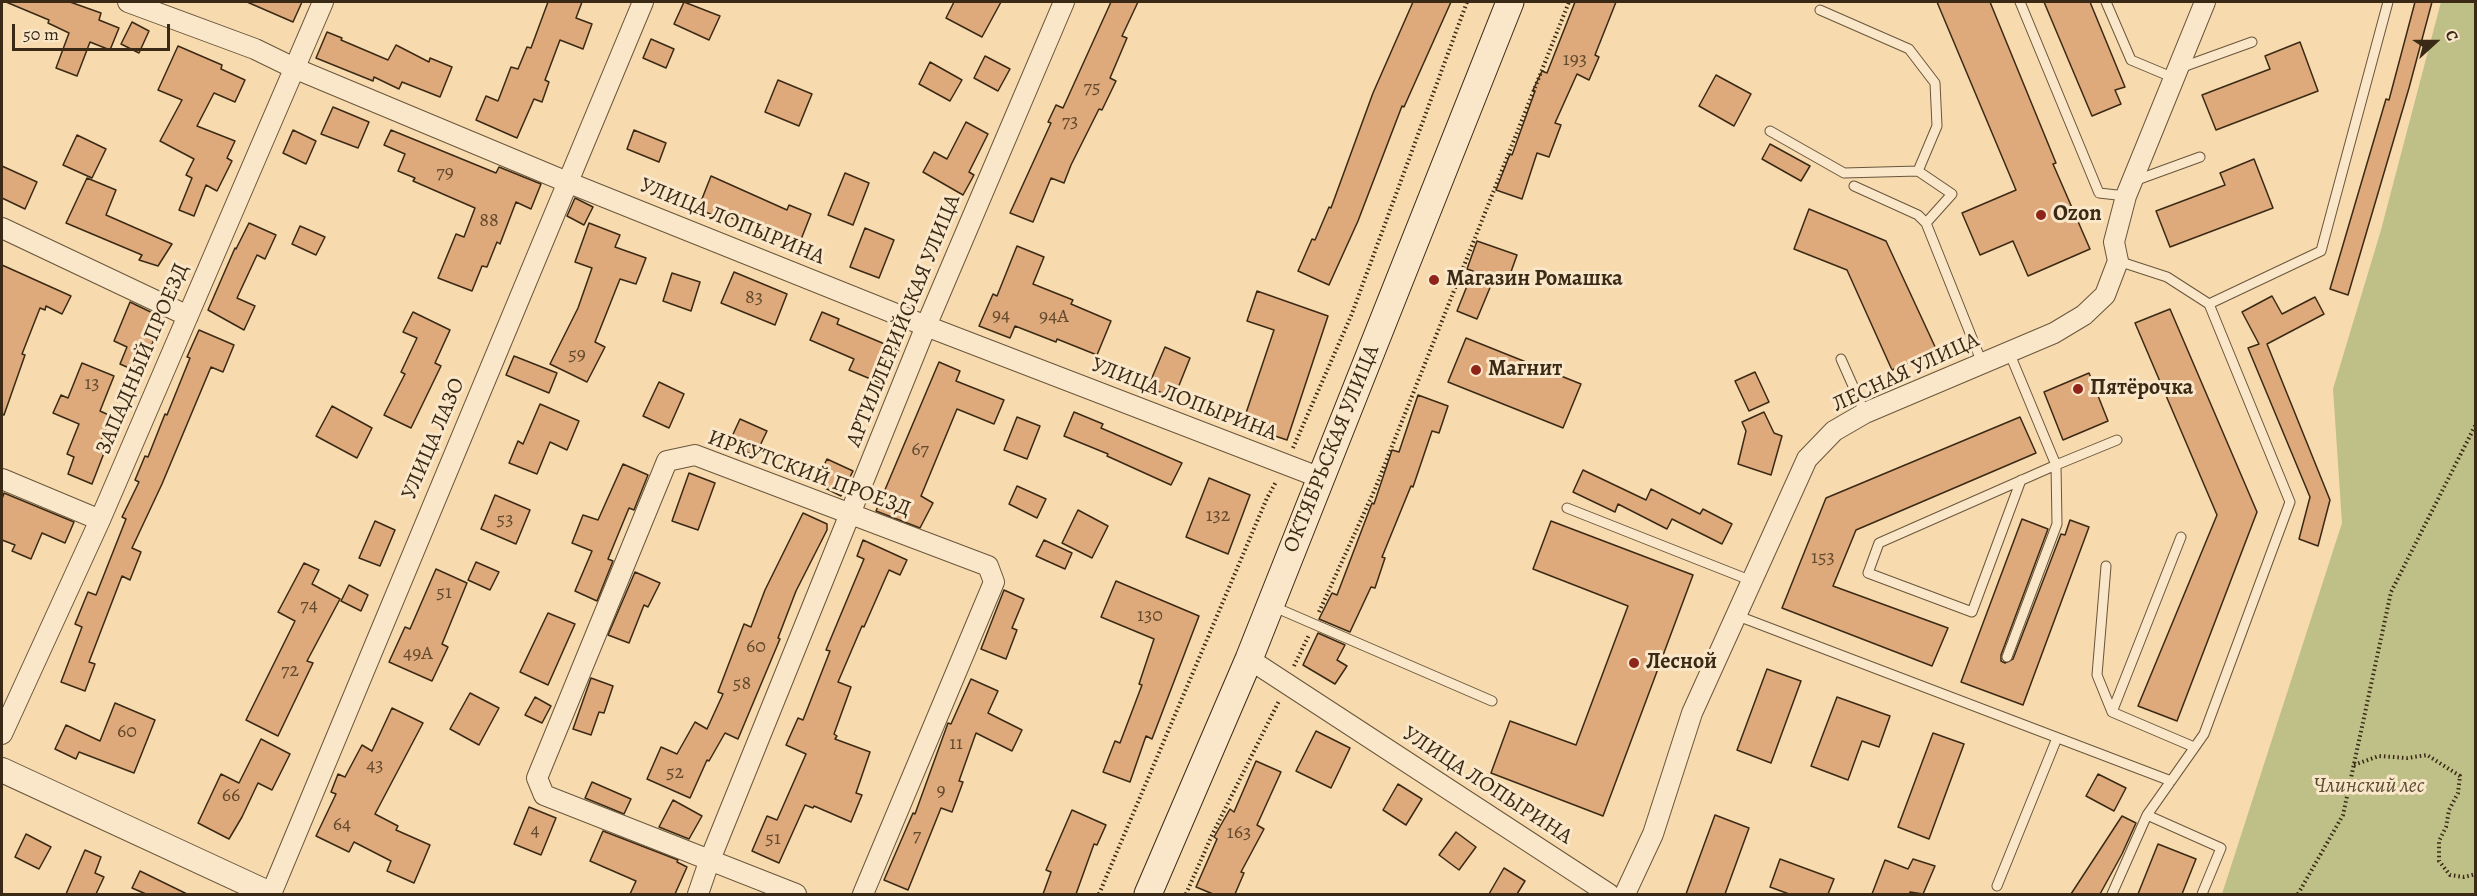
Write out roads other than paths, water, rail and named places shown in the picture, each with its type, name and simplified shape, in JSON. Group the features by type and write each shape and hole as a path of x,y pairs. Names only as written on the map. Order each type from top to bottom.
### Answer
{"main road":[{"name":"ОКТЯБРЬСКАЯ УЛИЦА","path":"1148,894 1249,659 1510,2"}],"street":[{"name":"УЛИЦА ЛОПЫРИНА","path":"128,2 255,49 294,68 567,182 926,326 1321,478"},
{"name":"ЗАПАДНЫЙ ПРОЕЗД","path":"2,734 100,520 323,2"},
{"name":"УЛИЦА ЛАЗО","path":"271,894 643,2"},
{"name":"АРТИЛЛЕРИЙСКАЯ УЛИЦА","path":"698,894 926,326 1064,2"},
{"name":"ЛЕСНАЯ УЛИЦА","path":"1625,894 1653,834 1692,712 1738,616 1808,459 1834,431 1865,413 2054,333 2084,315 2105,295 2118,261 2114,242 2129,189 2205,2"},
{"path":"2,228 188,316"},
{"name":"ИРКУТСКИЙ ПРОЕЗД","path":"796,894 709,862 544,795 537,778 667,461 695,455 988,566 994,582 863,894"},
{"path":"2,479 100,520"},
{"name":"УЛИЦА ЛОПЫРИНА","path":"1249,659 1609,894"},
{"path":"2,770 271,894"}],"lane":[{"path":"2020,2 2098,193 2129,189 2200,157"},
{"path":"2106,2 2131,60 2176,73 2252,42"},
{"path":"2209,304 2321,251 2388,2"},
{"path":"1820,10 1909,49 1935,83 1938,126 1918,171"},
{"path":"1770,131 1844,173 1918,171 1952,194 1926,222"},
{"path":"1854,186 1918,215 1926,222 1982,363"},
{"path":"2112,894 2147,815 2204,734 2290,502 2209,304 2167,277 2118,261"},
{"path":"2007,657 2057,524 2056,465 2009,352"},
{"path":"1841,359 1865,413"},
{"path":"2021,480 1971,612 1868,573 1879,543 2021,480 2117,440"},
{"path":"1567,508 1752,581"},
{"path":"2112,712 2181,537"},
{"path":"2106,566 2097,675 2112,712 2194,747"},
{"path":"1270,605 1492,701"},
{"path":"1738,616 2171,781"},
{"path":"1997,886 2057,738"},
{"path":"2147,815 2221,848 2202,894"}],"place":[{"name":"Ozon","path":"2041,215"},
{"name":"Магазин Ромашка","path":"1434,280"},
{"name":"Магнит","path":"1476,370"},
{"name":"Пятёрочка","path":"2078,389"},
{"name":"Лесной","path":"1634,663"}],"park label":[{"name":"Члинский лес","path":"2369,787"}]}
